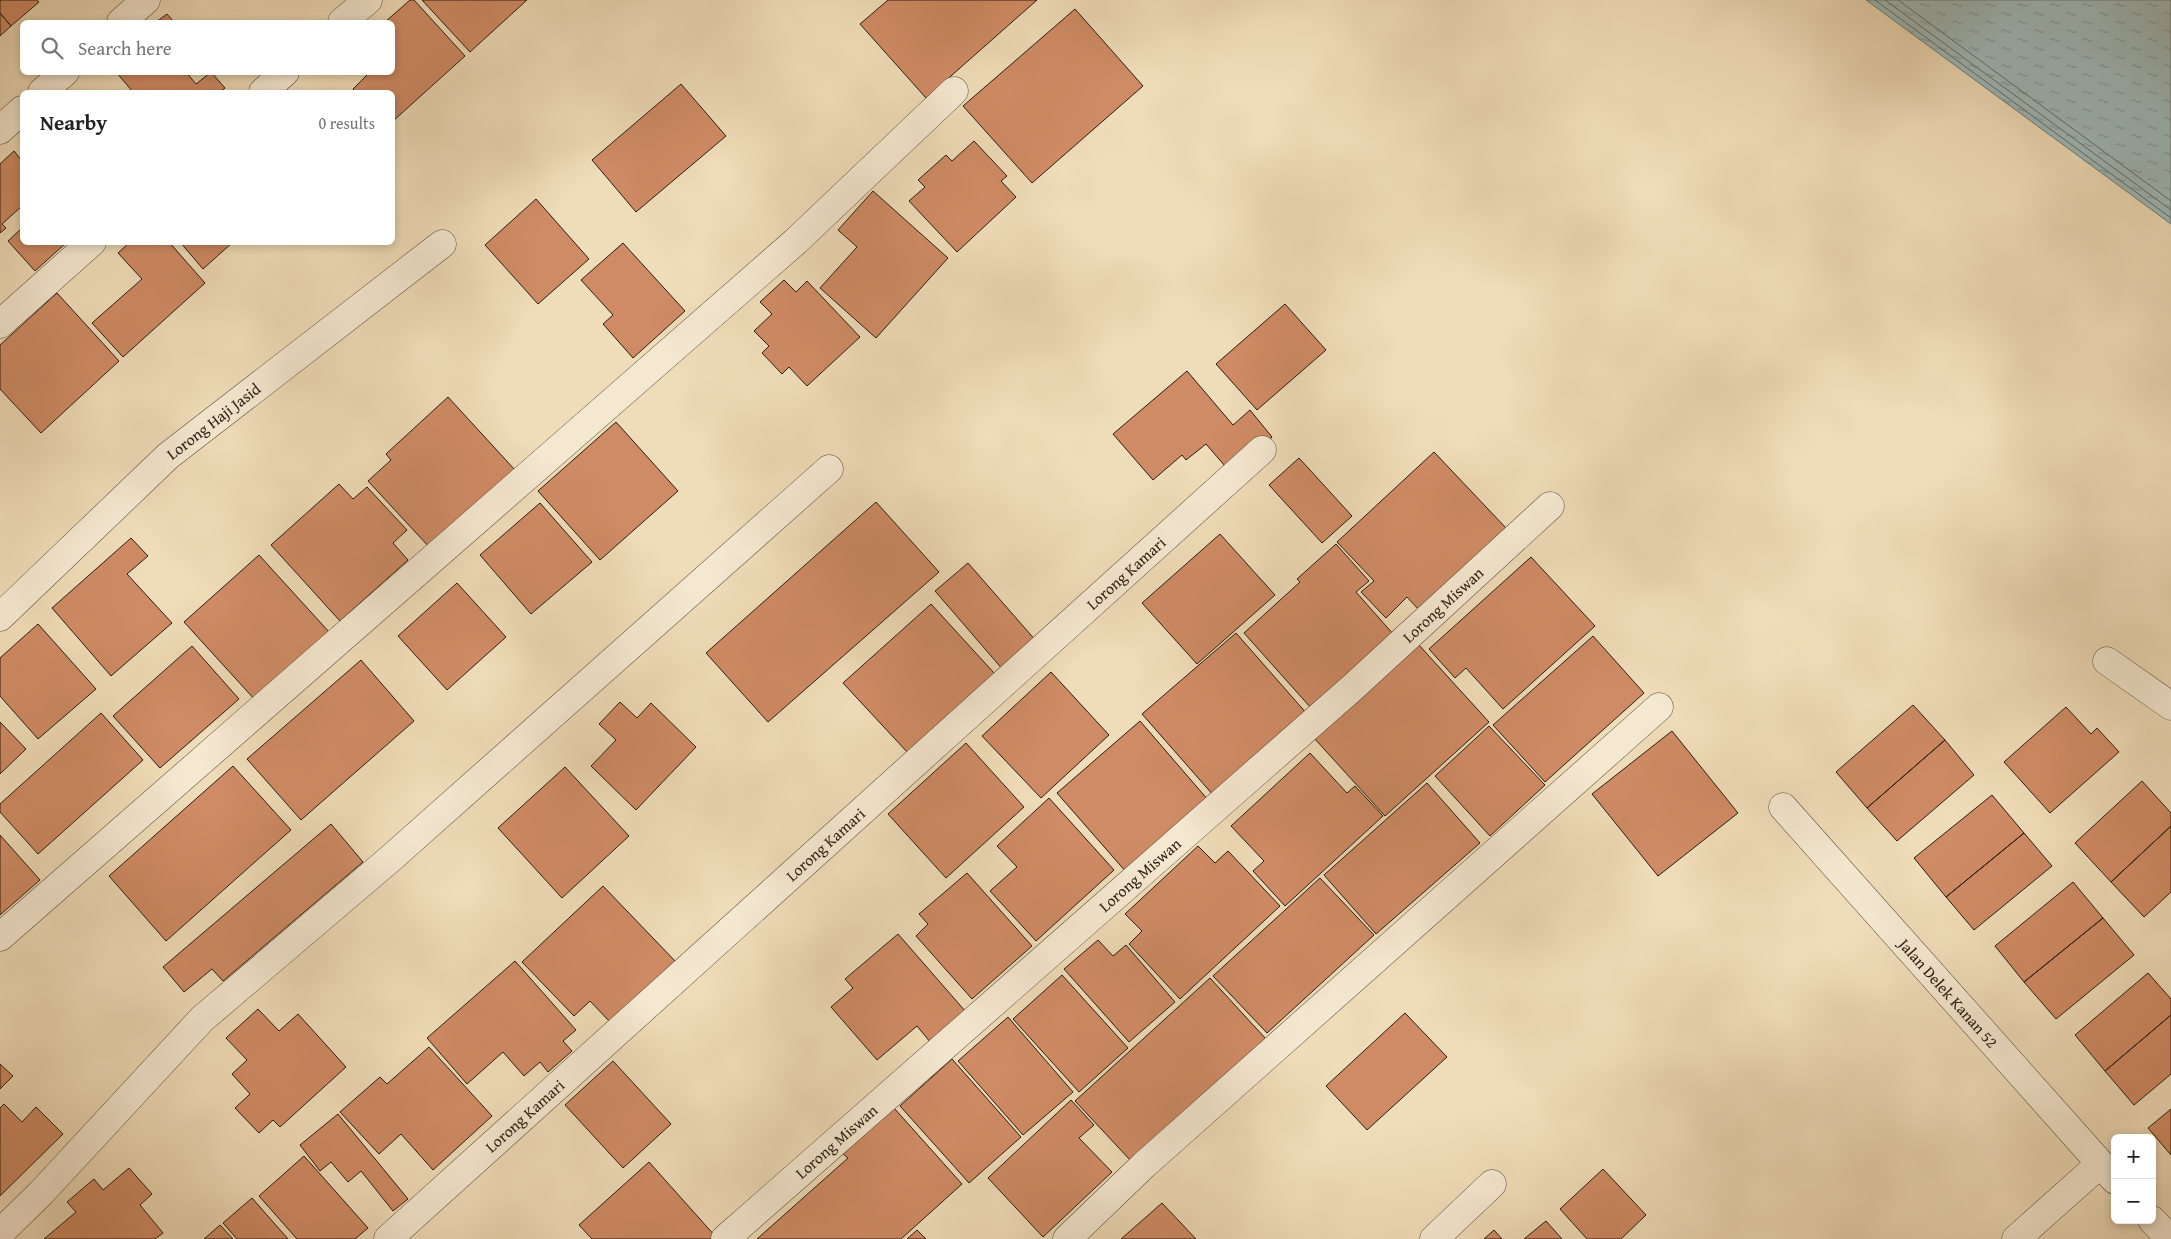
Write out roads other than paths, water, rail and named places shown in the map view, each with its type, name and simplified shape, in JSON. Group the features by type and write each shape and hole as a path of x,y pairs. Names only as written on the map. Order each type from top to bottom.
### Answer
{"street":[{"path":"123,20 146,0"},
{"path":"344,20 368,0"},
{"path":"44,90 62,75"},
{"path":"265,90 282,75"},
{"path":"0,937 795,242 954,91"},
{"path":"0,130 20,112"},
{"name":"Lorong Haji Jasid","path":"0,617 168,456 442,244"},
{"path":"0,324 89,245"},
{"name":"Lorong Kamari","path":"388,1239 1262,450"},
{"path":"0,1233 41,1192 202,1019 390,859 829,469"},
{"name":"Lorong Miswan","path":"725,1239 1345,694 1550,506"},
{"path":"2107,661 2171,706"},
{"path":"1067,1239 1144,1165 1660,707"},
{"name":"Jalan Delek Kanan 52","path":"1783,806 2107,1172"},
{"path":"2016,1239 2107,1172"},
{"path":"1434,1239 1492,1184"},
{"path":"2156,1224 2170,1239"}],"water":[{"path":"1866,0 2171,0 2171,224"}]}
